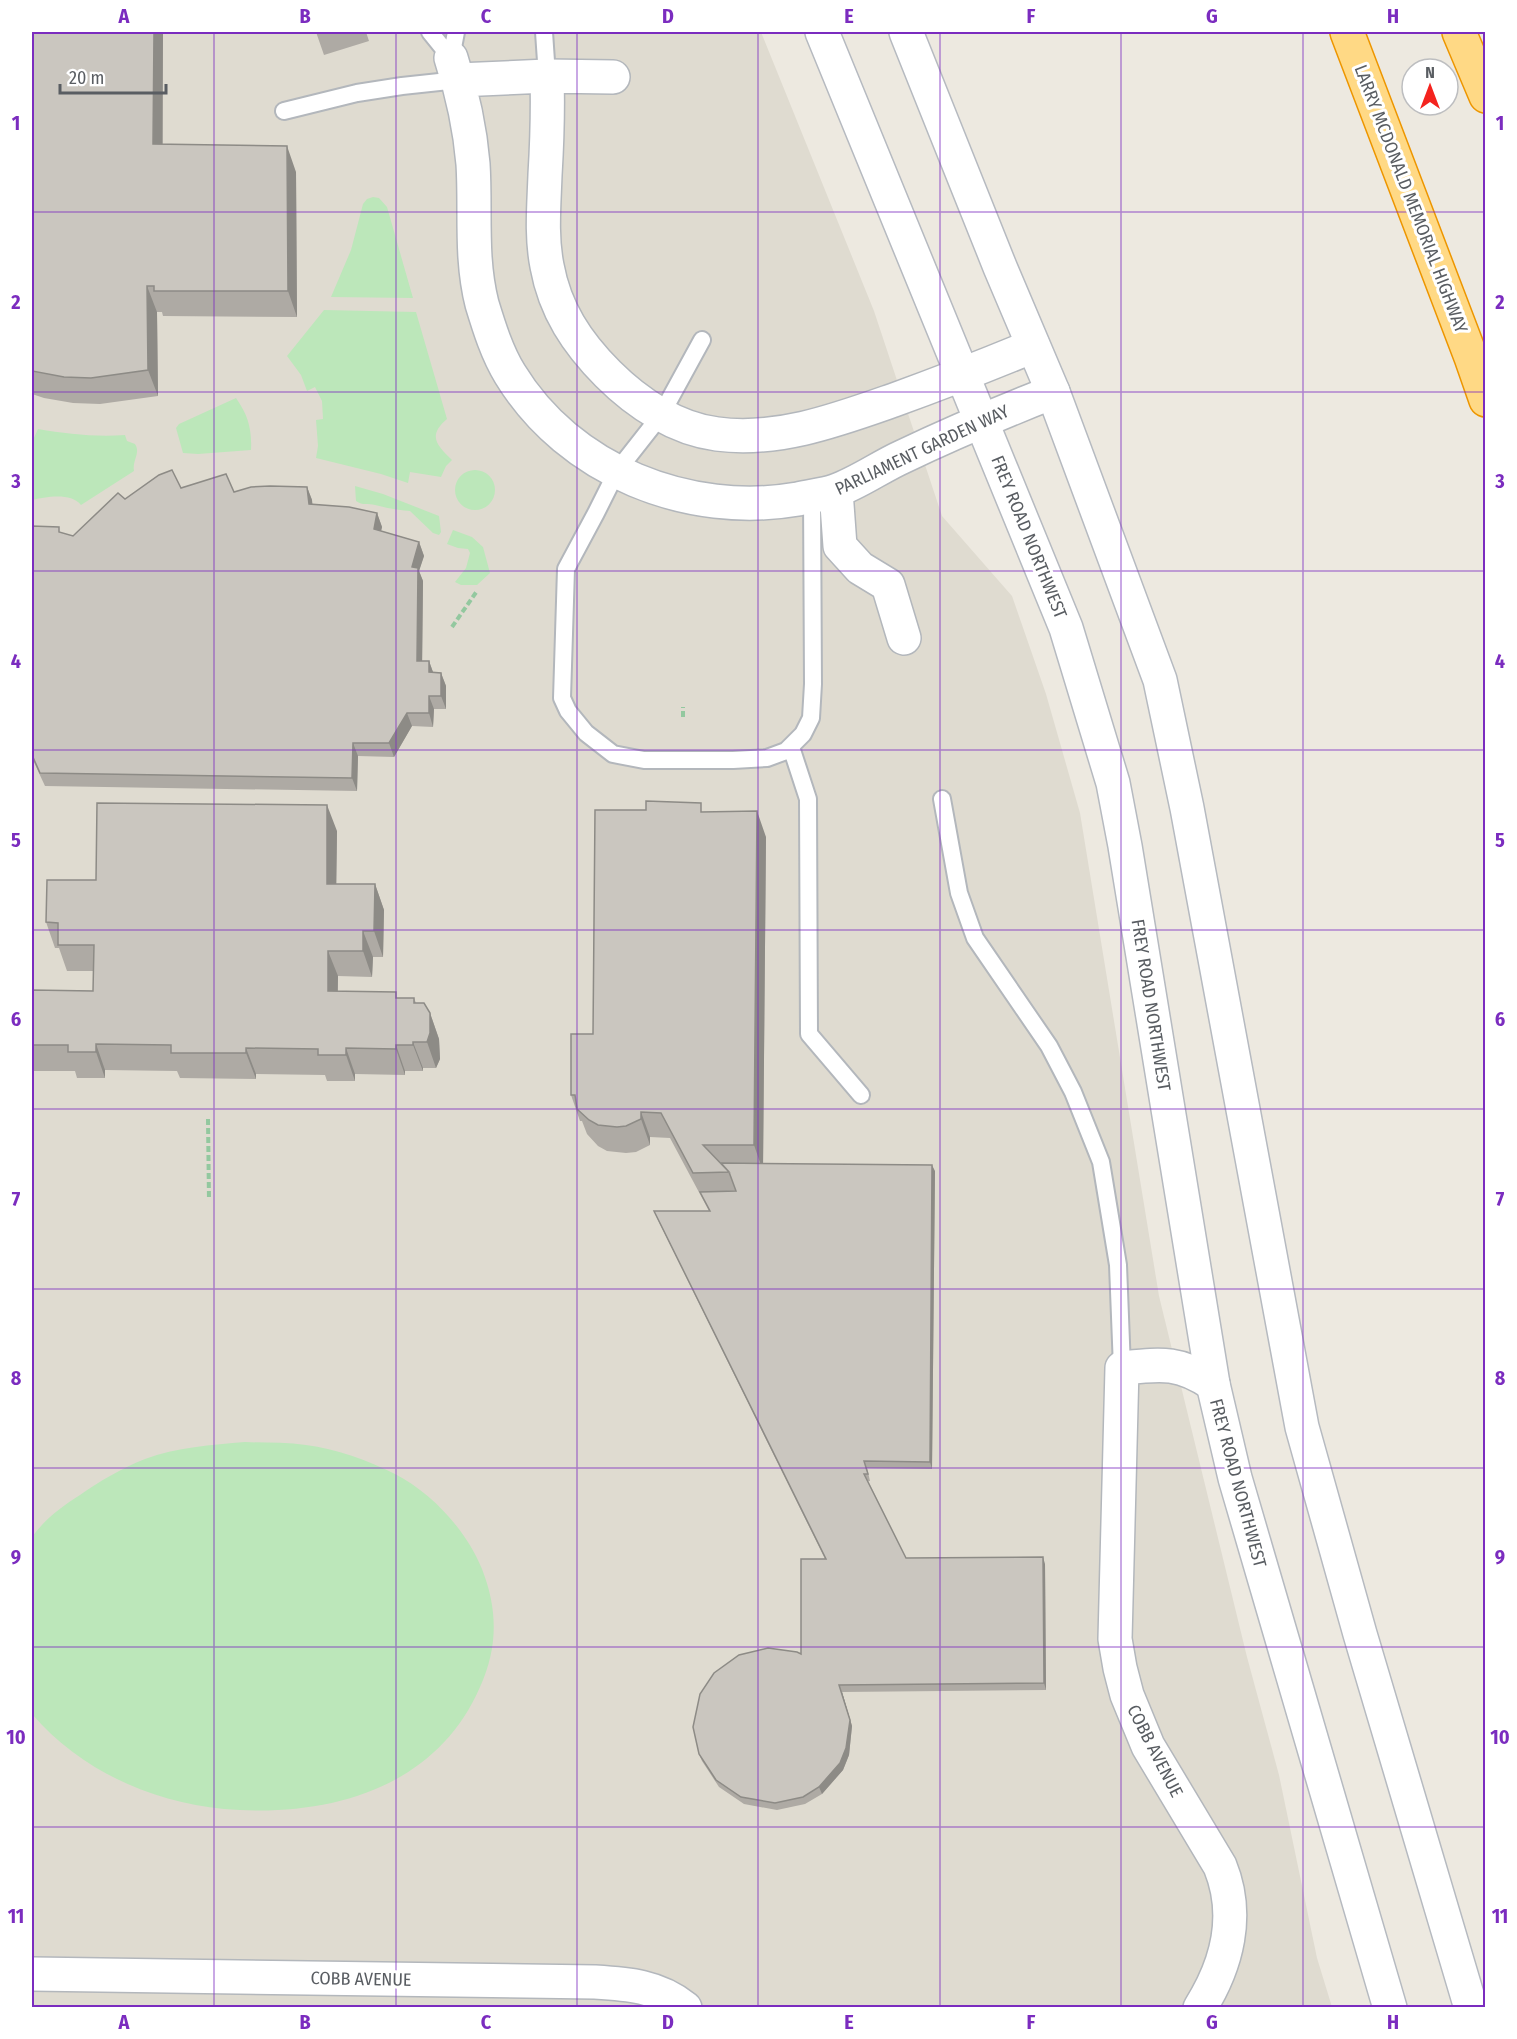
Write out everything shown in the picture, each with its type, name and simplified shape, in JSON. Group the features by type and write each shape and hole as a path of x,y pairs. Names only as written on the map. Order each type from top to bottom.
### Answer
{"highway":[{"name":"LARRY MCDONALD MEMORIAL HIGHWAY","path":"1347,32 1467,346 1485,400"},
{"path":"1459,32 1485,96"}],"main road":[{"name":"FREY ROAD NORTHWEST","path":"822,32 1066,628 1113,783 1213,1384 1235,1478 1390,2007"},
{"path":"906,32 1053,392 1160,680 1187,808 1302,1427 1360,1634 1470,2007"},
{"path":"455,56 547,76 613,77"},
{"name":"PARLIAMENT GARDEN WAY","path":"455,56 473,162 473,240 476,271 483,304 496,343 509,373 544,418 580,449 617,471 667,492 709,501 779,502 824,494 982,420 1053,392"},
{"path":"547,76 548,115 543,229 544,253 552,287 571,329 586,352 621,387 661,415 698,430 718,434 772,434 799,430 963,375 1033,346"},
{"path":"824,494 840,546 860,568 888,585 904,638"},
{"path":"1122,1368 1175,1365 1196,1372 1213,1384"},
{"name":"COBB AVENUE","path":"1122,1368 1115,1639 1120,1668 1127,1695 1144,1738 1162,1772 1220,1866 1229,1898 1229,1934 1225,1954 1218,1976 1200,2007"},
{"name":"COBB AVENUE","path":"32,1974 595,1982 651,1988 674,1998 685,2007"}],"lane":[{"path":"284,111 357,93 402,86 455,56 430,32"},
{"path":"544,32 547,76"},
{"path":"702,340 661,415 617,471 566,569 562,698 568,711 586,733 613,754 644,760 767,758 791,747 803,734 811,718 824,494"},
{"path":"791,747 808,799 809,1034 861,1095"},
{"path":"942,799 959,893 975,938 1049,1046 1073,1092 1101,1162 1118,1265 1122,1368"}],"path":[{"path":"452,627 477,591"},
{"path":"683,707 683,717"},
{"path":"208,1119 208,1200"}],"shaded area":[{"path":"32,32 761,32 874,311 942,516 1012,596 1046,694 1080,813 1159,1296 1247,1657 1279,1775 1317,1958 1332,2007 32,2008"}],"green space":[{"path":"379,198 387,207 413,298 331,297 351,250 363,204 367,199"},
{"path":"324,310 416,312 447,419 437,430 436,435 436,440 442,450 452,460 441,477 410,472 408,483 316,458 318,446 316,420 323,419 322,401 315,387 307,391 301,375 287,356"},
{"path":"236,398 248,422 251,450 183,453 176,428 179,424"},
{"path":"38,429 81,435 125,435 127,441 137,447 134,471 81,505 65,497 32,500 32,442"},
{"path":"475,470 489,476 495,490 489,504 475,510 461,504 455,490 461,476"},
{"path":"355,486 383,494 439,516 441,532 439,535 433,533 410,511 359,503 356,501"},
{"path":"453,530 472,537 483,547 490,573 477,585 461,585 455,582 466,568 470,553 468,549 447,544"},
{"path":"245,1442 298,1444 329,1449 374,1464 395,1474 422,1491 446,1514 467,1540 482,1569 491,1599 494,1628 490,1657 480,1687 461,1722 436,1750 407,1773 374,1790 339,1801 301,1808 263,1811 224,1809 170,1799 144,1791 95,1767 51,1734 32,1714 32,1537 66,1504 103,1480 136,1463 182,1449"}],"building":[{"path":"32,32 154,32 153,144 287,146 288,291 154,291 154,286 147,286 148,370 91,378 64,377 32,371"},
{"path":"172,470 181,488 226,474 234,492 251,487 307,487 309,504 349,507 377,513 374,529 419,542 412,567 418,568 417,661 429,661 429,672 441,673 441,696 429,696 429,713 407,713 389,743 353,743 352,778 40,773 32,755 32,526 59,527 59,532 73,536 118,493 125,499 159,475"},
{"path":"646,801 701,803 701,812 757,811 754,1145 703,1145 729,1172 693,1173 661,1113 641,1112 641,1119 626,1126 598,1125 577,1109 575,1095 571,1095 571,1034 593,1034 595,810 646,810"},
{"path":"97,803 327,805 327,884 375,884 374,931 363,931 363,951 328,951 328,991 396,992 396,998 414,998 414,1003 424,1003 430,1013 430,1033 427,1042 396,1045 396,1049 346,1048 346,1055 318,1055 318,1049 246,1048 246,1053 171,1053 171,1045 96,1044 96,1052 68,1052 68,1045 32,1045 32,990 93,991 94,945 58,945 58,923 46,922 47,880 96,880"},
{"path":"721,1163 932,1165 930,1462 864,1461 868,1474 864,1474 906,1558 1043,1557 1044,1683 839,1685 850,1720 846,1748 840,1763 819,1787 803,1797 775,1803 741,1797 716,1780 699,1754 693,1727 700,1694 714,1673 739,1655 768,1648 801,1654 801,1559 826,1559 654,1211 710,1211 700,1192 736,1191 729,1172"}]}
